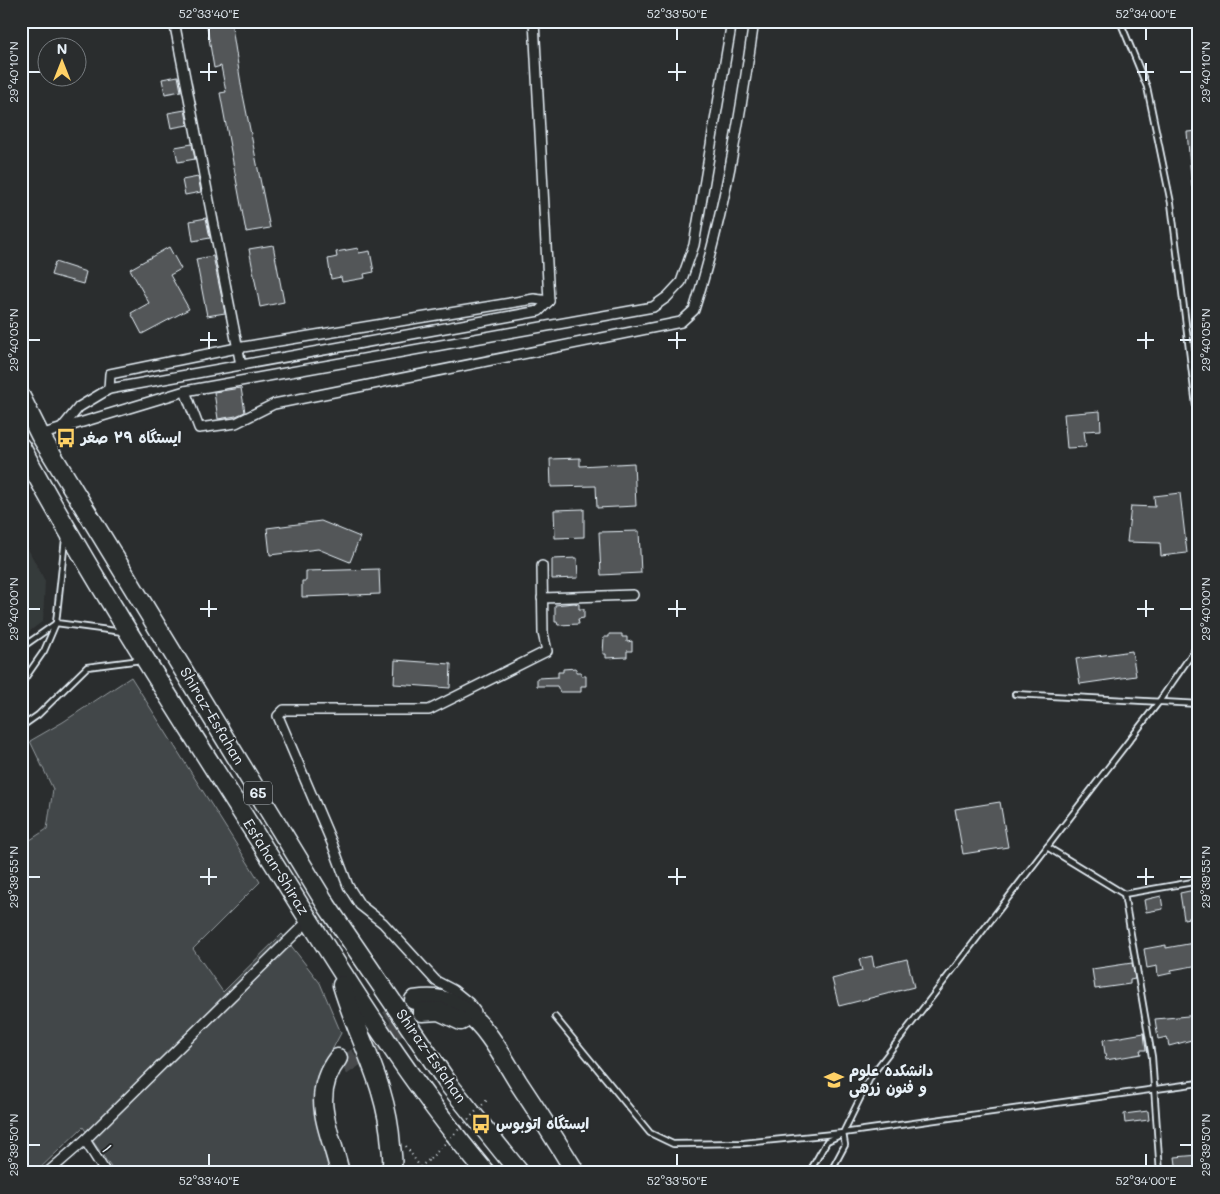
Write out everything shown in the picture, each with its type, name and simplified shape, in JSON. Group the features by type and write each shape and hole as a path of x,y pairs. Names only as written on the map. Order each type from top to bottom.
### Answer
{"highway":[{"name":"Shiraz-Esfahan","path":"21,398 40,435 327,906 450,1086 520,1173"},
{"name":"Esfahan-Shiraz","path":"21,447 66,530 336,965 453,1134 486,1173"},
{"path":"336,965 385,1099 390,1135 392,1167 390,1173"},
{"path":"566,1173 481,1041 468,1026 453,1016 418,1006 430,997 442,999 466,1012 475,1020 498,1050 576,1173"},
{"path":"340,1173 326,1124 322,1100 328,1071 340,1063 332,1093 332,1106 352,1173"}],"street":[{"path":"174,21 241,365"},
{"path":"61,429 79,407 108,389 539,311 549,301 534,21"},
{"path":"40,435 185,391 627,313 653,306 667,298 681,282 694,244 732,21"},
{"path":"185,391 199,428 236,423 274,404 681,322 694,310 723,206 741,113 754,21"},
{"path":"108,389 110,374 237,348 534,299 549,301"},
{"path":"542,566 543,633 547,651 429,710 284,710 278,716 348,886 360,905 383,923 436,981 453,990 469,1003 587,1173"},
{"path":"542,598 633,595"},
{"path":"47,1173 85,1140 309,920"},
{"name":"۱","path":"85,1140 106,1173"}],"lane":[{"path":"1120,21 1148,87 1171,203 1199,430"},
{"path":"21,684 44,651 56,623 66,530"},
{"path":"21,648 56,623 129,633"},
{"path":"830,1173 845,1145 843,1133 871,1076 1158,702 1194,651 1199,640"},
{"path":"21,727 38,715 87,667 145,659"},
{"path":"1015,694 1199,704"},
{"path":"1047,847 1124,894 1199,880"},
{"path":"1124,894 1152,1057 1160,1173"},
{"path":"555,1017 650,1133 673,1144 744,1143 843,1133 1199,1083"},
{"path":"809,1173 827,1141 843,1133"}],"path":[{"path":"420,1166 430,1159 487,1100"},
{"path":"390,1135 402,1140 424,1173"}],"shaded area":[{"path":"21,536 45,581 43,621 21,638"},
{"path":"131,677 260,882 193,949 223,992 282,934 320,983 341,1033 319,1075 315,1107 333,1173 115,1173 83,1127 35,1173 21,1173 21,841 24,844 47,829 53,789 30,741 63,722"}],"building":[{"path":"206,21 231,21 242,90 270,228 246,232 220,93 226,92 221,66 214,68"},
{"path":"178,76 181,91 165,94 162,79"},
{"path":"185,110 188,125 171,128 168,113"},
{"path":"1199,131 1199,187 1192,187 1187,132"},
{"path":"192,144 195,159 178,162 175,147"},
{"path":"198,177 201,192 185,195 182,180"},
{"path":"206,218 210,238 193,241 190,221"},
{"path":"273,245 284,302 260,307 249,249"},
{"path":"169,247 181,269 170,275 189,309 142,334 131,313 149,303 130,269"},
{"path":"358,248 359,253 370,251 374,272 364,274 365,278 342,282 341,277 331,279 328,259 337,257 336,252"},
{"path":"213,256 225,313 207,316 196,259"},
{"path":"55,262 86,272 83,284 51,275"},
{"path":"241,388 245,412 236,416 218,419 214,392"},
{"path":"1100,411 1101,430 1084,431 1086,447 1067,448 1064,414"},
{"path":"580,458 580,466 634,463 636,506 597,508 596,486 551,487 550,459"},
{"path":"1180,493 1187,553 1161,556 1160,543 1127,542 1131,506 1155,507 1154,496"},
{"path":"584,509 584,537 555,538 554,510"},
{"path":"321,521 360,537 350,562 318,549 270,555 267,528"},
{"path":"639,531 641,573 601,575 599,532"},
{"path":"577,558 578,578 552,579 552,559"},
{"path":"379,569 380,594 302,597 302,581 306,581 306,571"},
{"path":"579,604 579,609 584,609 584,618 578,619 579,624 558,625 555,622 555,605"},
{"path":"609,634 622,634 622,637 627,637 627,642 632,641 632,651 627,651 627,657 606,658 606,654 603,654 604,637 609,637"},
{"path":"1132,651 1136,676 1080,684 1076,659"},
{"path":"395,660 451,664 450,688 394,684"},
{"path":"576,668 576,672 581,672 581,676 586,676 586,686 581,686 581,692 560,692 557,686 537,686 537,678 558,677 558,672 563,672 563,669"},
{"path":"1000,802 1008,847 963,854 955,809"},
{"path":"1199,889 1199,916 1184,919 1180,893"},
{"path":"1161,896 1163,909 1146,912 1144,900"},
{"path":"1199,942 1199,965 1171,970 1172,973 1158,976 1157,966 1147,968 1144,949 1166,945 1166,948"},
{"path":"872,956 874,967 907,959 914,987 839,1006 832,979 862,971 859,959"},
{"path":"1132,963 1135,979 1130,980 1130,984 1095,989 1092,969"},
{"path":"1199,1015 1199,1038 1169,1046 1167,1037 1158,1039 1155,1019"},
{"path":"1144,1033 1146,1050 1140,1050 1141,1054 1106,1060 1103,1040"},
{"path":"1148,1111 1149,1120 1125,1123 1124,1114"},
{"path":"1199,1155 1199,1173 1177,1173 1175,1157"}],"tunnel":[{"path":"367,1036 414,1000"},
{"path":"342,1067 419,1013"}],"place":[{"name":"ایستگاه ۲۹ صغر","path":"66,438"},
{"name":"دانشکده علوم و فنون زرهی","path":"834,1080"},
{"name":"ایستگاه اتوبوس","path":"481,1124"}]}
